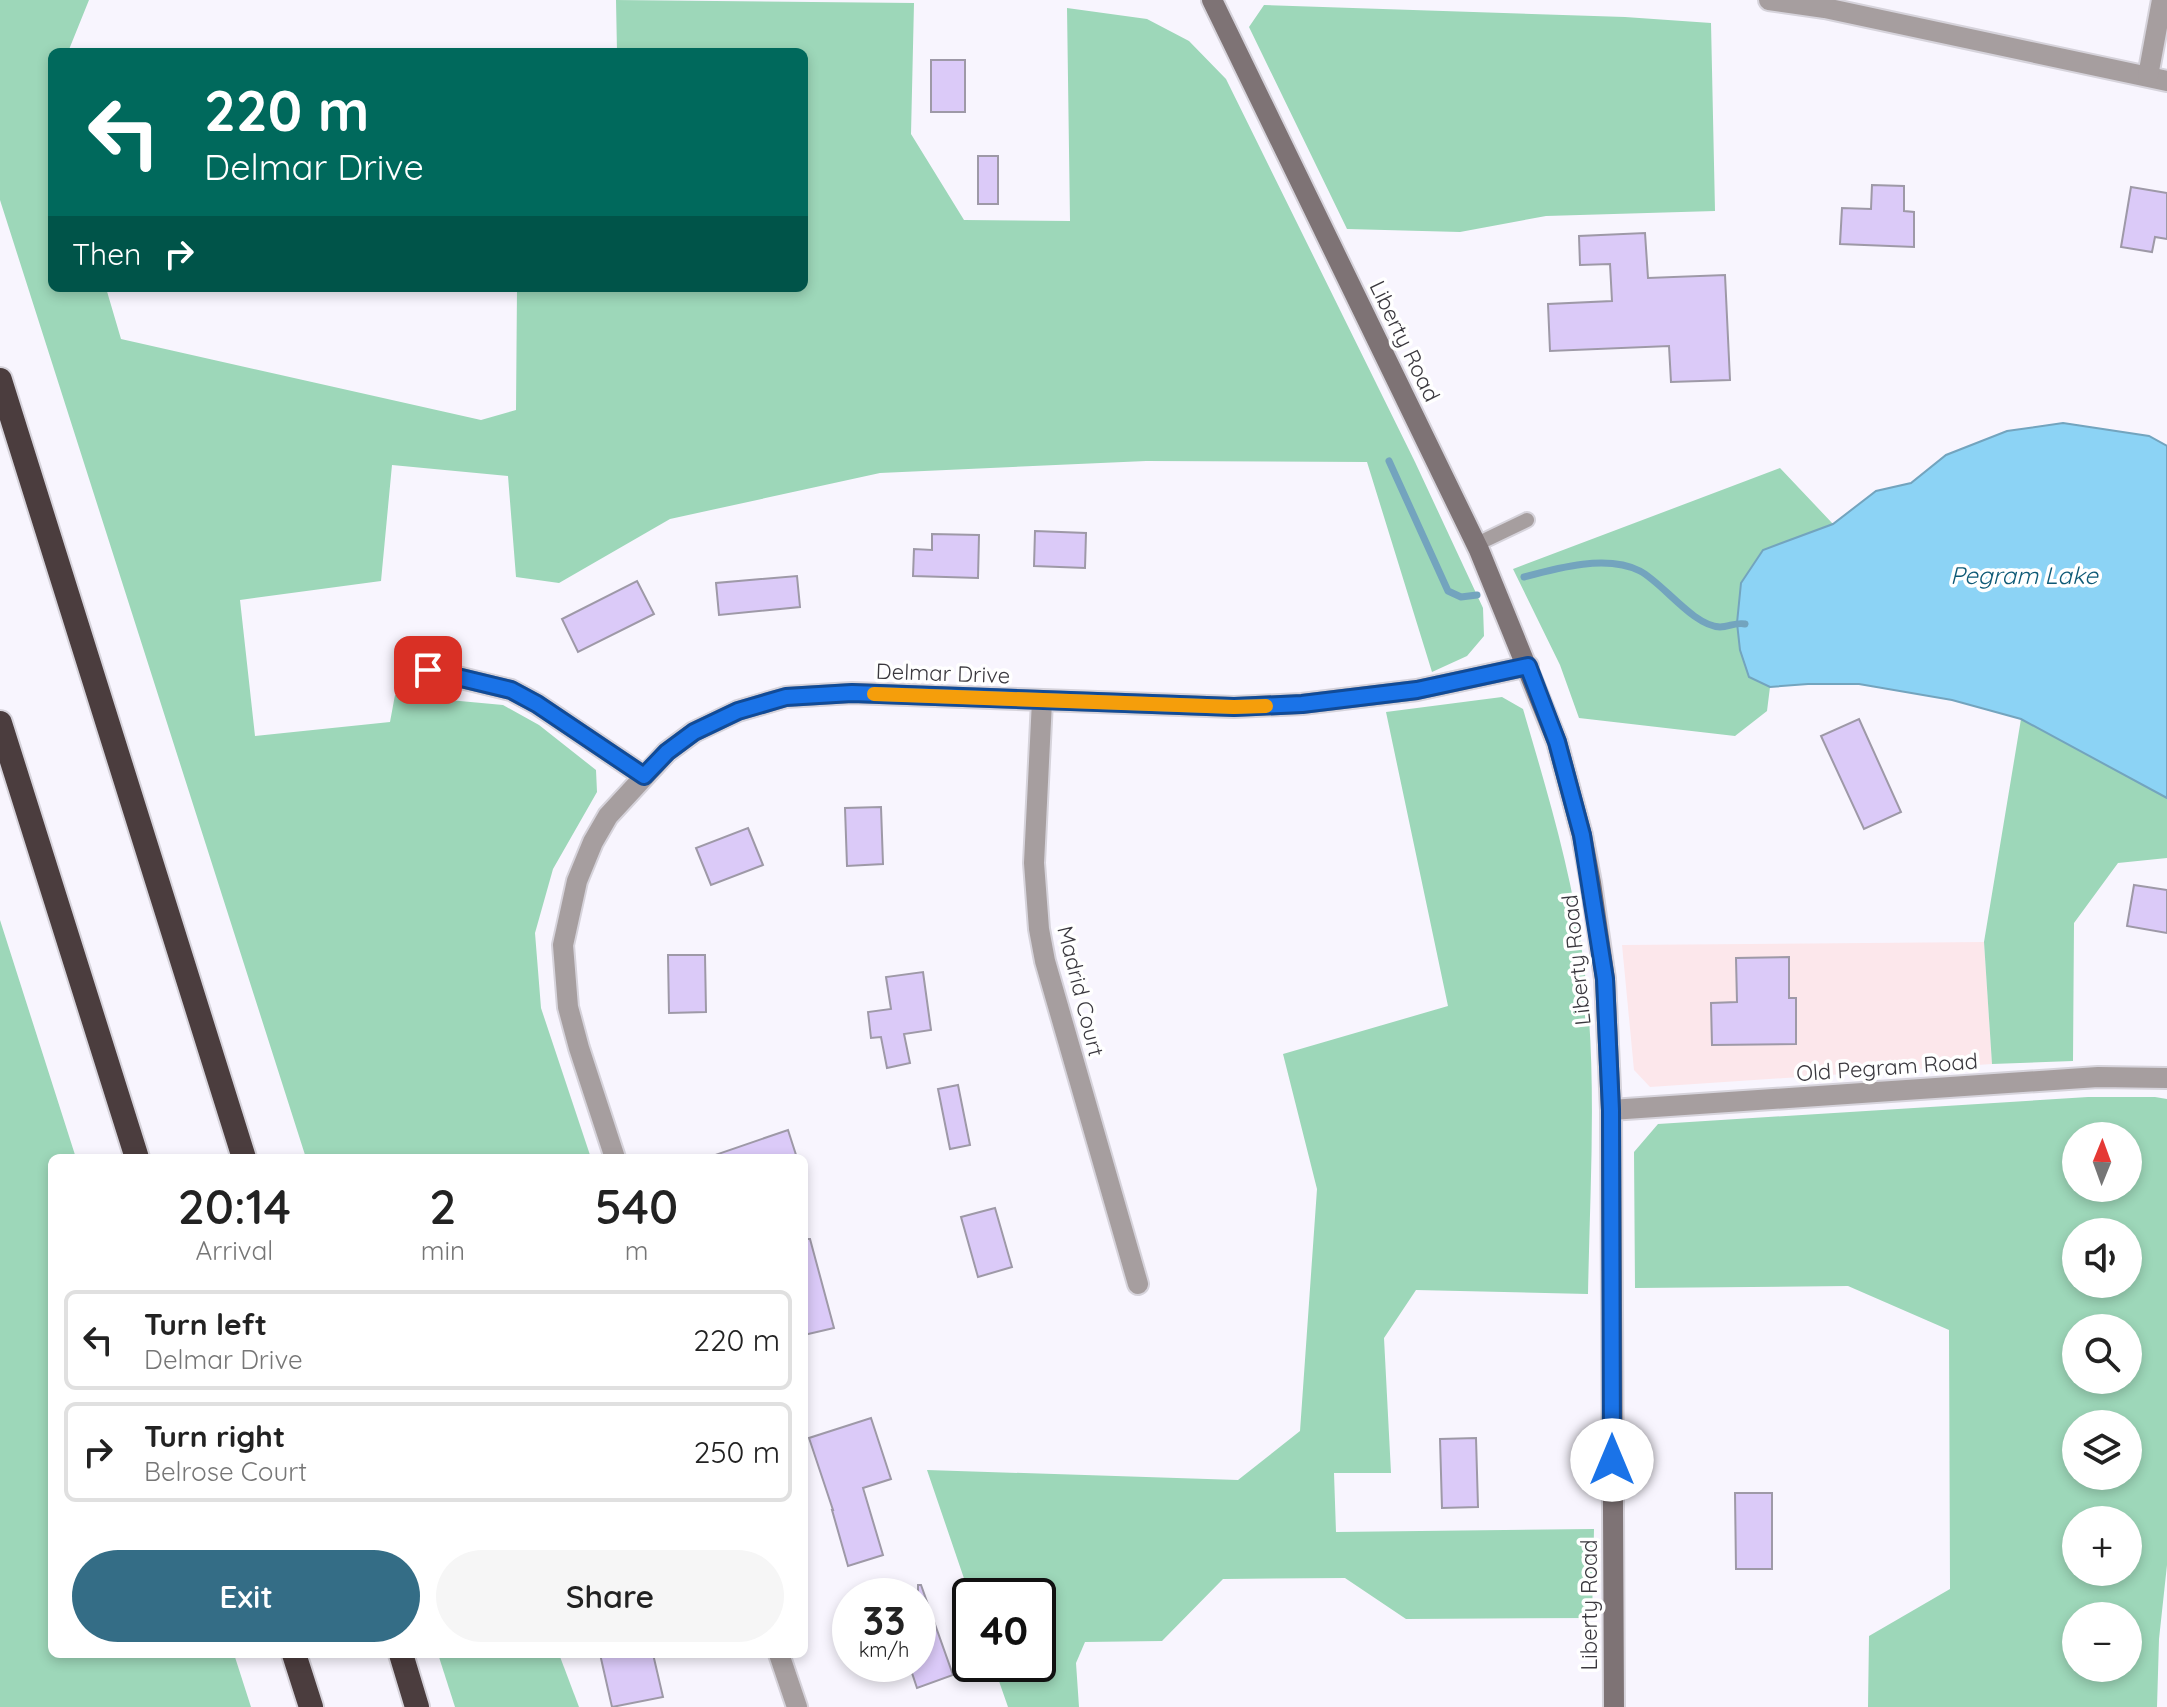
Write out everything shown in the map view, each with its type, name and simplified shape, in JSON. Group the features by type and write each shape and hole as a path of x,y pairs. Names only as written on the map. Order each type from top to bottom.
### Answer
{"highway":[{"path":"0,380 243,1154"},
{"path":"0,723 136,1154"},
{"path":"295,1658 311,1707"},
{"path":"402,1658 417,1707"}],"street":[{"name":"Liberty Road","path":"1212,0 1477,544 1557,742 1582,835 1605,979 1611,1110 1614,1707"},
{"path":"1782,1 2158,78 2162,0"},
{"name":"Delmar Drive","path":"614,1154 568,1007 563,945 577,881 608,816 667,752 694,732 738,711 786,697 852,693 1234,707 1302,704 1417,690 1528,666"},
{"path":"428,670 511,690 644,776"},
{"name":"Madrid Court","path":"1042,701 1034,863 1039,929 1045,961 1138,1284"},
{"name":"Old Pegram Road","path":"1611,1110 2098,1077 2167,1078"},
{"path":"780,1658 797,1707"}],"lane":[{"path":"1477,544 1527,520"}],"shaded area":[{"path":"1984,942 1992,1064 1650,1087 1634,1070 1622,945"}],"green space":[{"path":"0,0 89,0 70,48 48,48 48,292 107,292 121,339 481,420 516,410 517,292 808,292 808,48 617,48 616,0 914,3 911,134 964,220 1070,221 1067,8 1147,19 1189,41 1226,79 1415,462 1483,608 1484,636 1467,656 1432,672 1367,462 1146,461 880,473 670,519 559,583 516,577 508,476 392,465 381,581 240,600 255,736 390,722 395,695 503,705 539,725 596,770 597,792 553,869 535,933 541,1008 590,1154 305,1154 0,200"},
{"path":"1264,5 1625,17 1711,23 1715,211 1546,216 1460,232 1347,229 1249,27"},
{"path":"1780,468 1833,524 1763,550 1749,677 1770,687 1767,711 1735,736 1579,718 1560,665 1513,569"},
{"path":"1502,697 1523,709 1566,863 1588,1000 1592,1084 1588,1294 1416,1290 1384,1338 1391,1473 1334,1473 1336,1532 1594,1529 1592,1618 1406,1619 1345,1578 1223,1579 1162,1641 1085,1642 1076,1663 1079,1707 1008,1707 999,1682 1056,1682 1056,1578 964,1578 927,1470 1238,1480 1300,1431 1317,1189 1283,1054 1448,1006 1386,712"},
{"path":"2021,719 2167,798 2167,858 2118,863 2074,923 2073,1061 1992,1064 1984,942"},
{"path":"0,920 75,1154 48,1154 48,1658 235,1658 251,1707 0,1707"},
{"path":"2088,1097 2167,1099 2167,1565 2159,1639 2157,1707 1868,1707 1869,1636 1950,1589 1949,1330 1848,1286 1635,1288 1634,1152 1658,1124"},
{"path":"439,1658 561,1658 579,1707 455,1707"}],"water":[{"name":"Pegram Lake","path":"2063,423 2149,436 2167,446 2167,798 2021,719 1952,700 1859,684 1770,687 1749,677 1740,650 1737,623 1741,583 1763,550 1833,524 1876,491 1911,483 1946,455 2007,431"}],"building":[{"path":"931,60 965,60 965,112 931,112"},
{"path":"978,156 998,156 998,204 978,204"},
{"path":"1872,185 1904,186 1904,211 1914,212 1914,247 1840,244 1842,208 1871,209"},
{"path":"2131,187 2167,193 2167,239 2155,237 2152,252 2121,247"},
{"path":"1645,233 1648,278 1725,275 1730,380 1671,382 1669,346 1550,351 1548,304 1612,301 1610,264 1580,265 1579,236"},
{"path":"1035,531 1086,533 1085,568 1034,566"},
{"path":"932,534 979,535 978,578 913,576 914,549 932,550"},
{"path":"797,576 800,607 719,615 716,583"},
{"path":"637,581 654,614 578,652 562,619"},
{"path":"1859,719 1901,812 1864,829 1821,736"},
{"path":"881,807 883,864 847,866 845,808"},
{"path":"748,828 763,865 711,885 696,848"},
{"path":"2134,885 2167,890 2167,933 2127,926"},
{"path":"668,955 705,955 706,1012 669,1013"},
{"path":"1789,957 1789,998 1796,998 1796,1044 1712,1045 1711,1003 1737,1002 1736,958"},
{"path":"923,972 931,1030 904,1034 910,1063 887,1068 881,1037 871,1038 868,1012 891,1009 886,977"},
{"path":"958,1085 970,1145 950,1149 938,1089"},
{"path":"788,1130 796,1154 718,1154"},
{"path":"995,1208 1012,1267 978,1277 961,1217"},
{"path":"808,1239 810,1239 834,1328 808,1334"},
{"path":"871,1418 891,1479 863,1488 883,1555 848,1566 809,1438"},
{"path":"1476,1438 1478,1507 1442,1508 1440,1439"},
{"path":"1735,1493 1772,1493 1772,1569 1736,1569"},
{"path":"936,1627 952,1672 952,1675 936,1681"},
{"path":"601,1658 654,1658 663,1697 612,1707"},
{"path":"915,1682 934,1682 917,1688"}],"waterway":[{"path":"1389,461 1448,591 1461,597 1477,595"},
{"path":"1524,577 1582,564 1627,566 1649,577 1699,620 1720,627 1745,624"}],"slow traffic":[{"path":"874,694 1266,706"}],"route":[{"path":"428,670 511,690 644,776 667,752 694,732 738,711 786,697 852,693 1234,707 1302,704 1417,690 1528,666 1557,742 1582,835 1605,979 1611,1110 1612,1460"}]}
